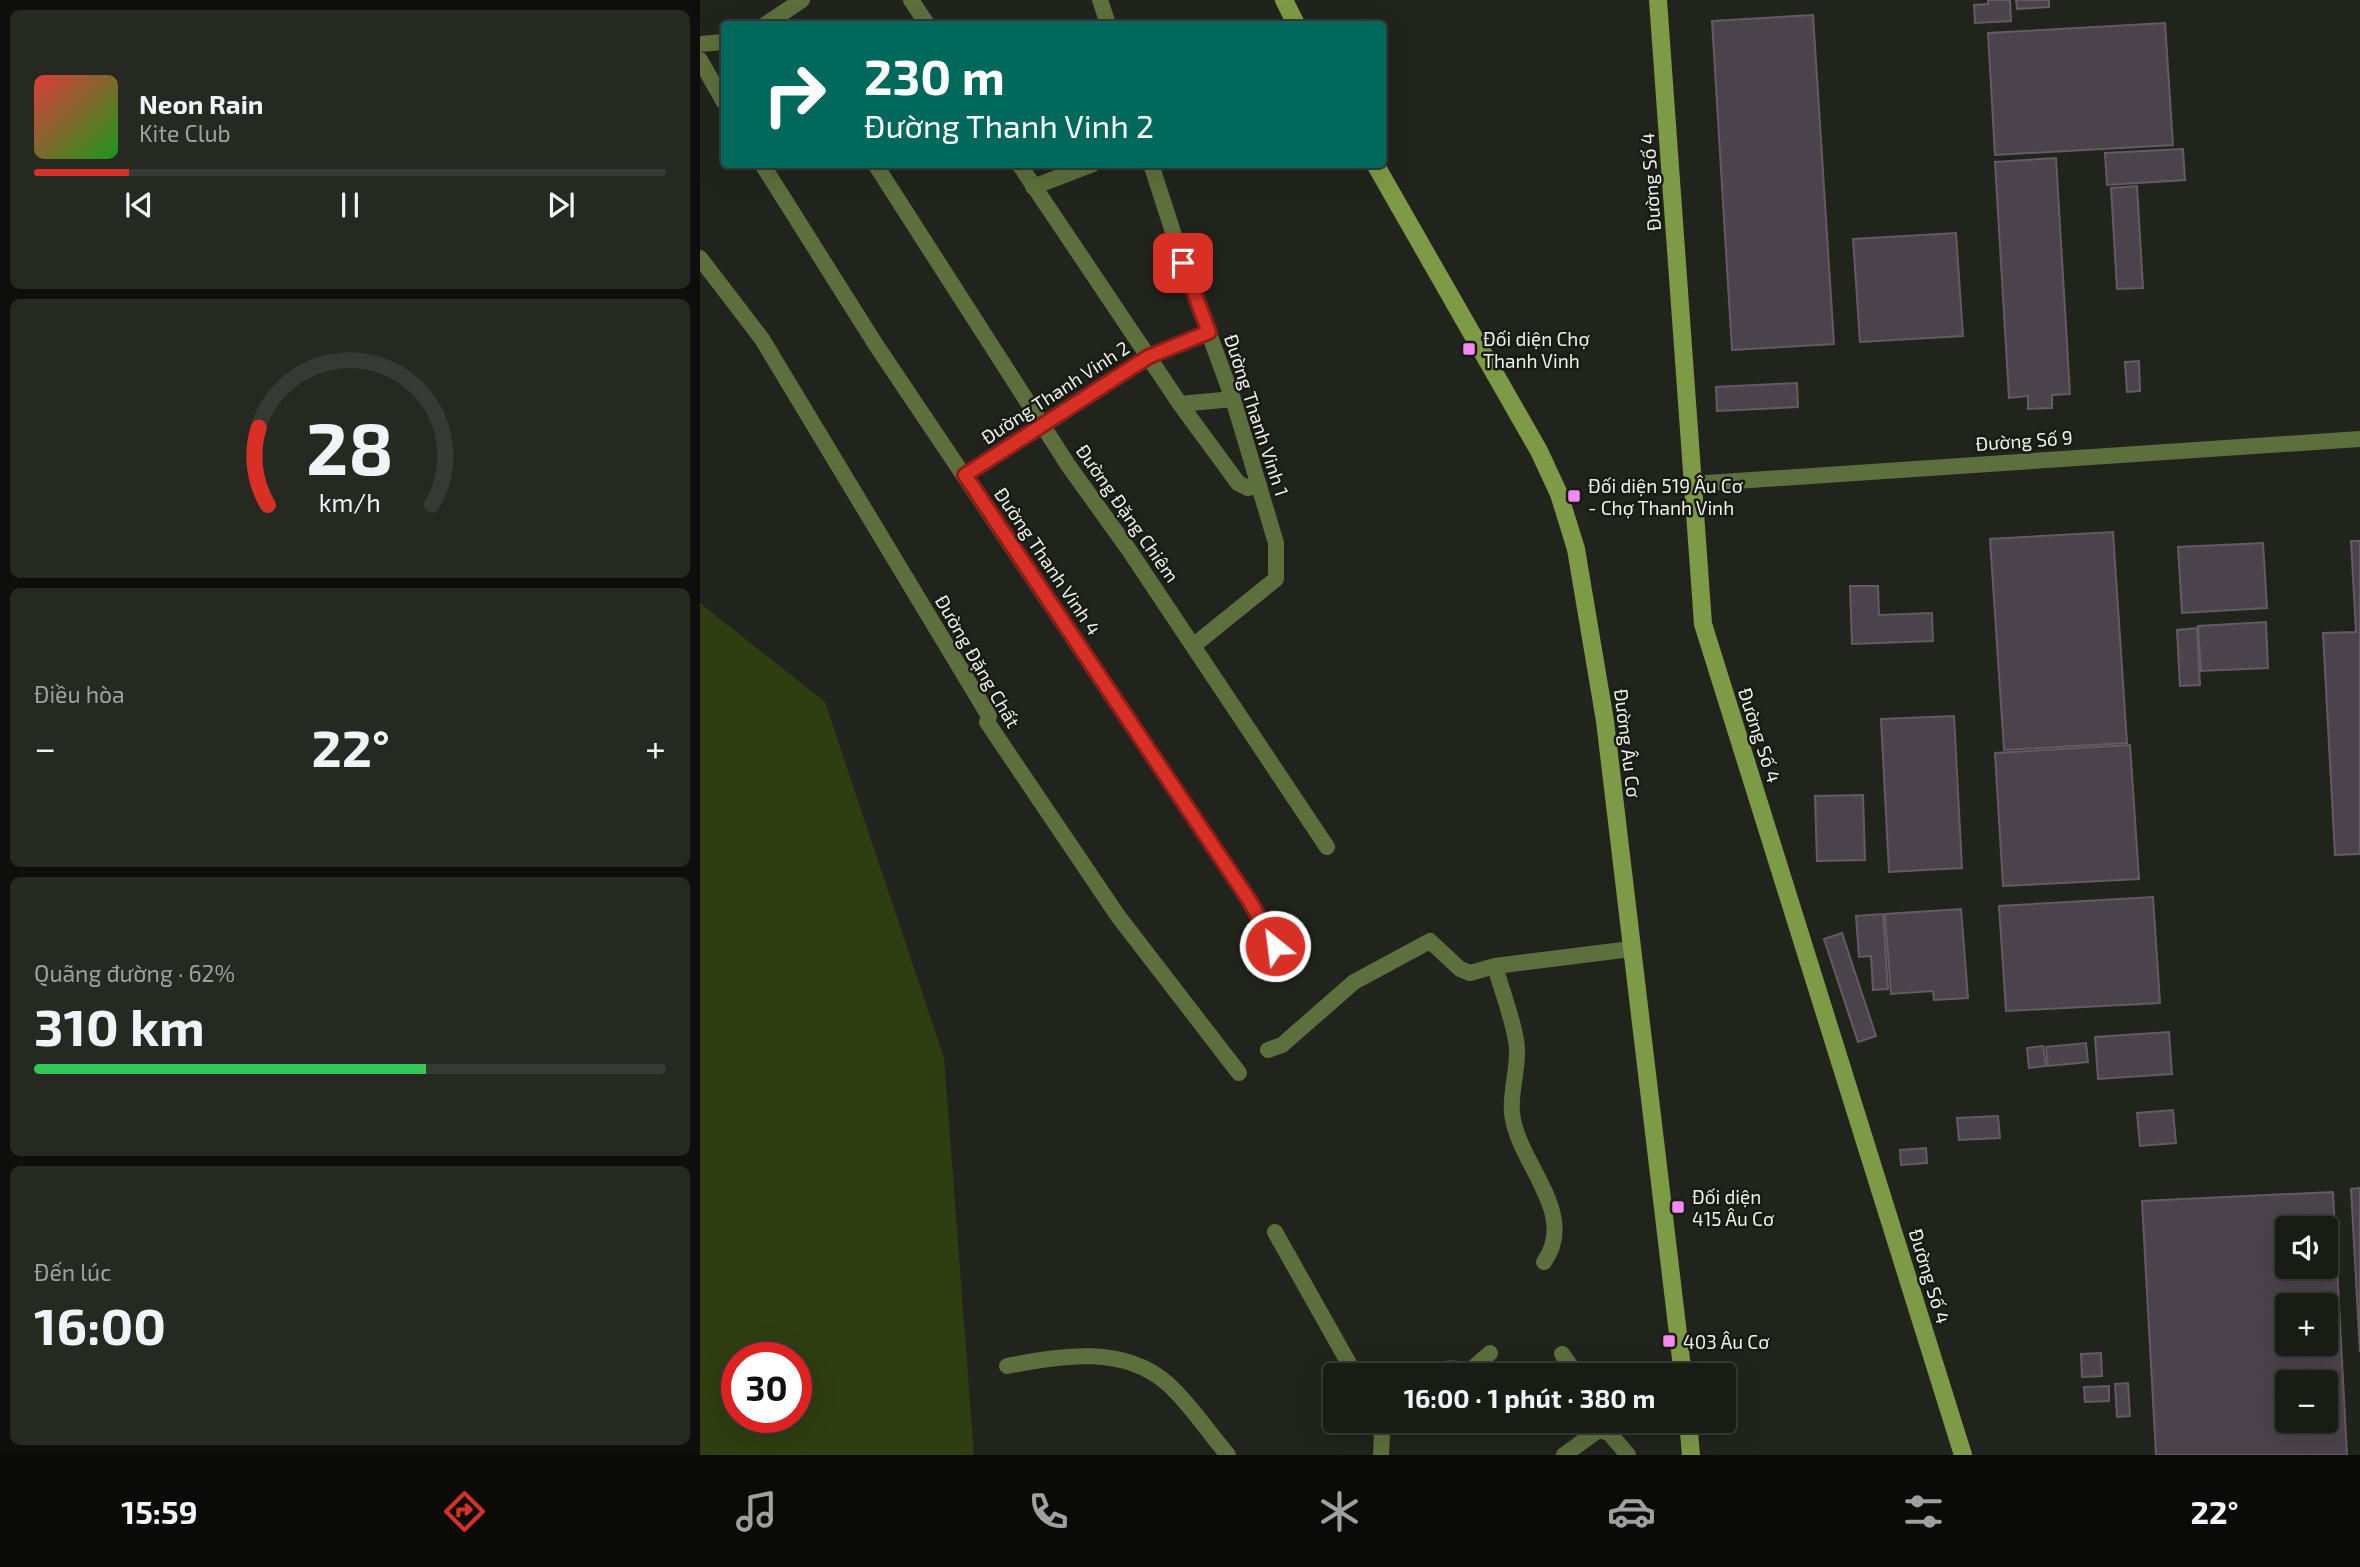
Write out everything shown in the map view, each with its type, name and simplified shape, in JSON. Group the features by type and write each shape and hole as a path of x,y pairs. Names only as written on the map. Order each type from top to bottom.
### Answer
{"street":[{"path":"777,21 802,0"},
{"path":"911,0 925,21"},
{"path":"1100,0 1107,21"},
{"path":"1284,0 1294,21"},
{"name":"Đường Số 4","path":"1658,0 1703,624 1964,1455"},
{"path":"700,44 721,42"},
{"path":"700,60 721,97"},
{"name":"Đường Thanh Vinh 4","path":"765,168 876,345 1249,900 1275,946"},
{"name":"Đường Đặng Chiêm","path":"878,168 1043,425 1327,847"},
{"path":"1021,168 1180,404 1238,483 1248,488 1259,485"},
{"path":"1033,187 1083,168"},
{"name":"Đường Thanh Vinh 1","path":"1152,168 1233,399 1276,543 1276,579 1193,646"},
{"name":"Đường Âu Cơ","path":"1377,168 1539,451 1559,494 1576,549 1605,721 1681,1363"},
{"name":"Đường Đặng Chất","path":"700,258 762,339 989,716 987,722 1118,916 1239,1073"},
{"name":"Đường Thanh Vinh 2","path":"965,475 1148,357 1209,332"},
{"path":"1180,404 1233,399"},
{"name":"Đường Số 9","path":"1692,484 2360,439"},
{"path":"1268,1050 1282,1045 1354,982 1430,941 1460,969 1470,973 1495,966 1631,949"},
{"path":"1495,966 1517,1047 1512,1114 1526,1154 1552,1208 1553,1250 1544,1262"},
{"path":"1275,1232 1349,1363"},
{"path":"1479,1363 1490,1353"},
{"path":"1562,1354 1569,1363"},
{"path":"1007,1366 1089,1355 1116,1358 1167,1383 1228,1455"},
{"path":"1381,1433 1381,1455"},
{"path":"1564,1455 1594,1433"},
{"path":"1614,1433 1628,1455"},
{"path":"1689,1433 1691,1455"}],"green space":[{"path":"700,603 825,702 944,1058 974,1455 700,1455"}],"building":[{"path":"1988,0 2010,0 2011,21 1975,23 1974,5 1988,4"},
{"path":"2016,0 2049,0 2049,7 2017,9"},
{"path":"1813,15 1834,344 1732,350 1712,21"},
{"path":"2165,23 2173,145 1995,155 1988,33"},
{"path":"2183,149 2185,180 2107,185 2105,153"},
{"path":"2056,158 2070,394 2052,395 2052,408 2028,409 2028,396 2009,398 1995,162"},
{"path":"2137,186 2143,288 2117,289 2111,188"},
{"path":"1956,233 1963,336 1860,342 1853,239"},
{"path":"2139,361 2140,391 2127,392 2125,362"},
{"path":"1797,383 1798,407 1717,411 1716,387"},
{"path":"2113,532 2127,743 2004,750 1990,539"},
{"path":"2351,541 2360,541 2360,854 2335,855 2323,633 2356,632"},
{"path":"2263,543 2267,608 2182,613 2178,547"},
{"path":"1850,586 1878,586 1879,615 1932,613 1933,641 1852,644"},
{"path":"2266,622 2268,668 2201,671 2198,626"},
{"path":"2197,628 2200,685 2180,686 2177,630"},
{"path":"1954,716 1962,868 1889,872 1881,719"},
{"path":"2130,745 2139,879 2003,886 1995,753"},
{"path":"1863,795 1865,860 1817,861 1815,796"},
{"path":"2153,897 2160,1003 2006,1011 1999,906"},
{"path":"1961,909 1968,998 1934,1000 1933,991 1891,994 1885,914"},
{"path":"1883,914 1888,989 1873,990 1871,956 1859,957 1856,916"},
{"path":"1842,933 1876,1036 1858,1042 1824,939"},
{"path":"2169,1032 2172,1074 2098,1079 2095,1037"},
{"path":"2086,1043 2088,1062 2048,1066 2046,1047"},
{"path":"2043,1046 2046,1066 2029,1068 2027,1048"},
{"path":"2173,1110 2176,1143 2140,1146 2137,1113"},
{"path":"1998,1116 2000,1138 1959,1140 1957,1118"},
{"path":"1926,1148 1927,1163 1901,1165 1900,1150"},
{"path":"2360,1188 2360,1352 2351,1189"},
{"path":"2333,1192 2334,1216 2275,1216 2275,1279 2338,1279 2347,1455 2156,1455 2142,1201"},
{"path":"2101,1353 2102,1376 2082,1377 2081,1354"},
{"path":"2128,1383 2130,1416 2117,1417 2115,1384"},
{"path":"2109,1386 2109,1401 2085,1402 2084,1387"}],"place":[{"name":"Đối diện Chợ Thanh Vinh","path":"1469,349"},
{"name":"Đối diện 519 Âu Cơ - Chợ Thanh Vinh","path":"1574,496"},
{"name":"Đối diện 415 Âu Cơ","path":"1678,1207"},
{"name":"403 Âu Cơ","path":"1669,1341"}],"route":[{"path":"1183,263 1209,332 1148,357 965,475 1249,900 1275,946"}]}
